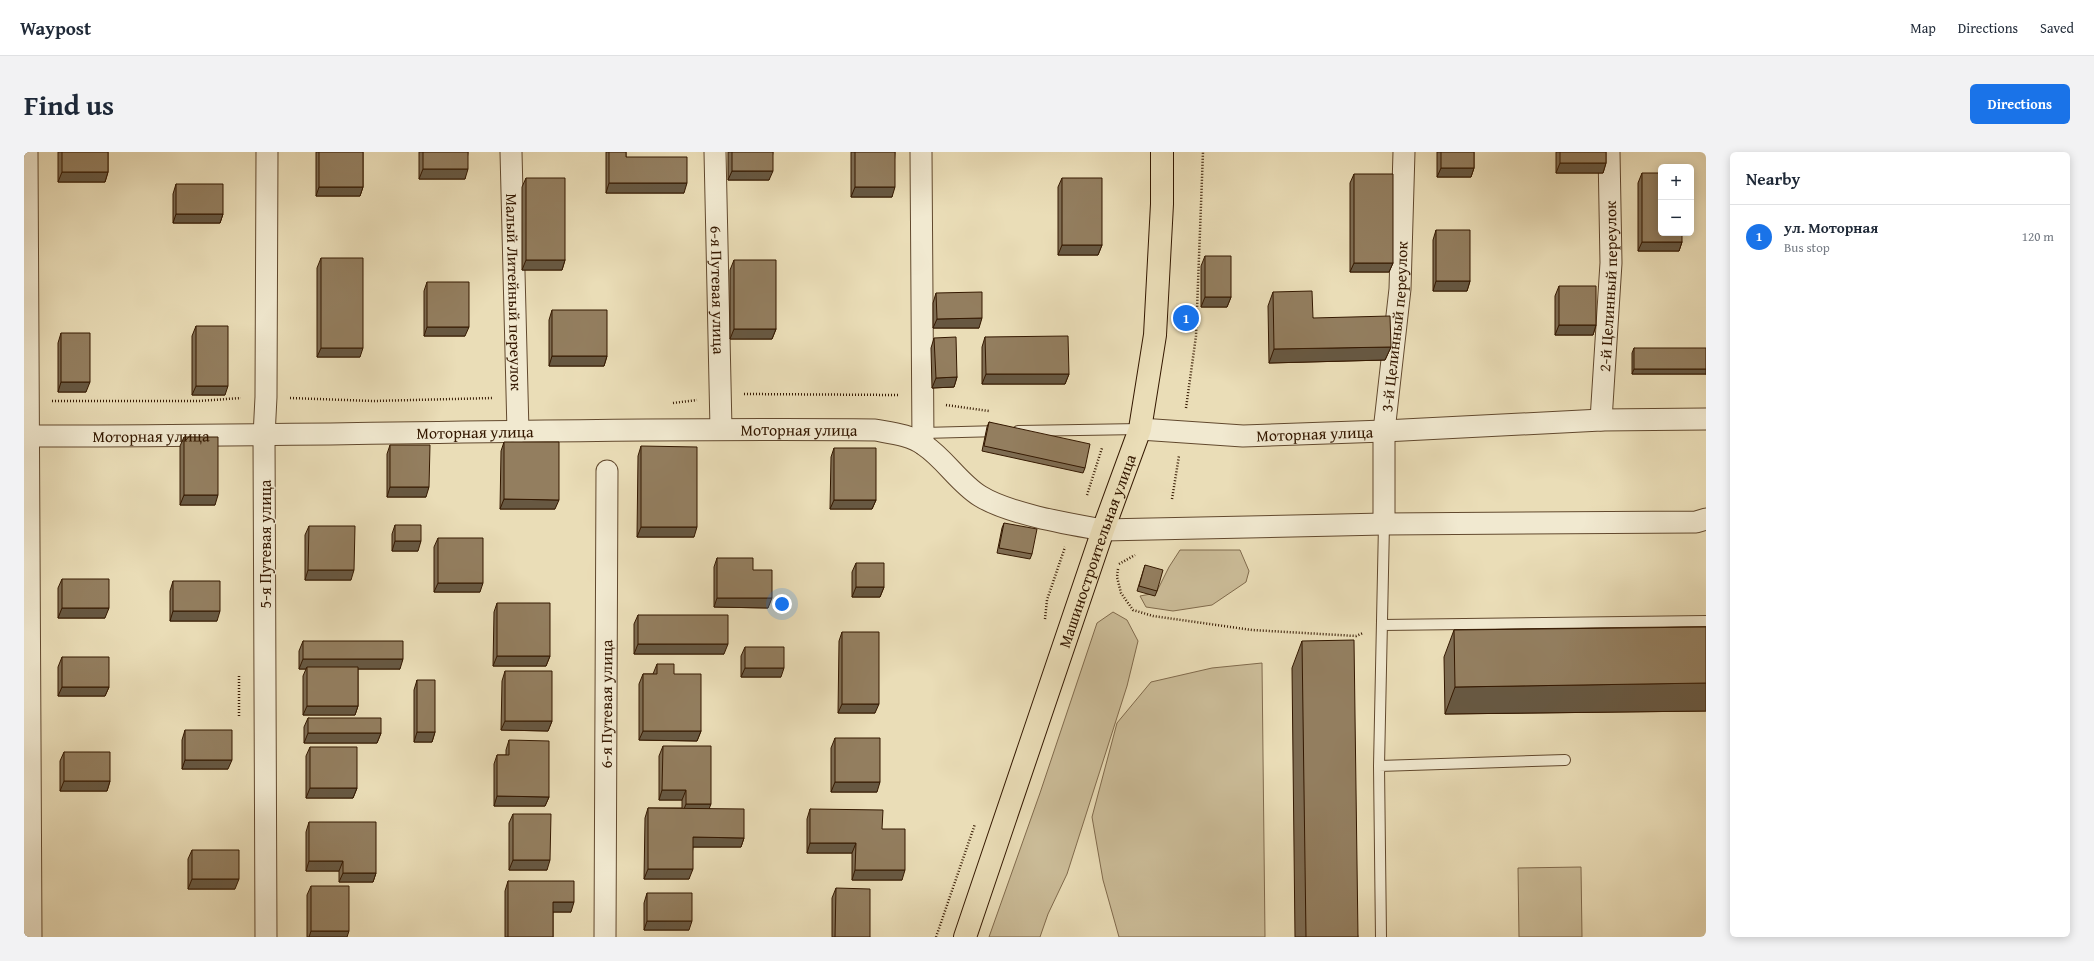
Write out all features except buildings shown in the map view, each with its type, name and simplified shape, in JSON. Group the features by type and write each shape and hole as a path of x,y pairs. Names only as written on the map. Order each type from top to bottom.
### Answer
{"main road":[{"name":"Машиностроительная улица","path":"966,937 1103,530 1140,428 1155,335 1162,204 1162,152"}],"street":[{"path":"27,152 26,436 30,937"},
{"name":"5-я Путевая улица","path":"266,937 264,436 266,397 267,152"},
{"name":"Малый Литейный переулок","path":"511,152 518,432"},
{"name":"6-я Путевая улица","path":"715,152 721,428"},
{"path":"921,152 923,439 980,496 1003,506 1045,518 1103,530 1384,524 1696,522 1706,519"},
{"name":"3-й Целинный переулок","path":"1384,524 1384,431 1400,289 1404,152"},
{"name":"2-й Целинный переулок","path":"1601,420 1610,264 1609,152"},
{"name":"Моторная улица","path":"1140,428 1243,436 1384,431 1601,420 1706,419"},
{"name":"Моторная улица","path":"26,436 264,436 721,428 875,430 923,439"},
{"name":"6-я Путевая улица","path":"605,937 607,471"}],"lane":[{"name":"Моторная улица","path":"923,439 1140,428"},
{"path":"1381,937 1379,766 1384,524"},
{"path":"1382,625 1706,621"},
{"path":"1379,766 1565,760"}],"path":[{"path":"1172,499 1196,336 1204,152"},
{"path":"672,404 720,394 895,394 923,402 991,411"},
{"path":"27,401 199,401 266,397 373,401 494,398 517,406"},
{"path":"1142,555 1135,555 1119,563 1117,577 1121,593 1133,610 1153,616 1252,630 1356,636 1382,625"}],"shaded area":[{"path":"1180,550 1240,550 1249,571 1246,582 1212,605 1173,611 1146,607 1140,596 1156,593 1169,567"},
{"path":"1113,612 1127,620 1138,641 1127,686 1067,874 1048,914 1040,937 989,937 1040,793 1097,623"},
{"path":"1262,663 1265,937 1119,937 1103,880 1092,817 1117,723 1151,682 1212,668"},
{"path":"1581,867 1582,937 1519,937 1518,868"}],"place":[{"name":"ул. Моторная","path":"1186,318"}]}
